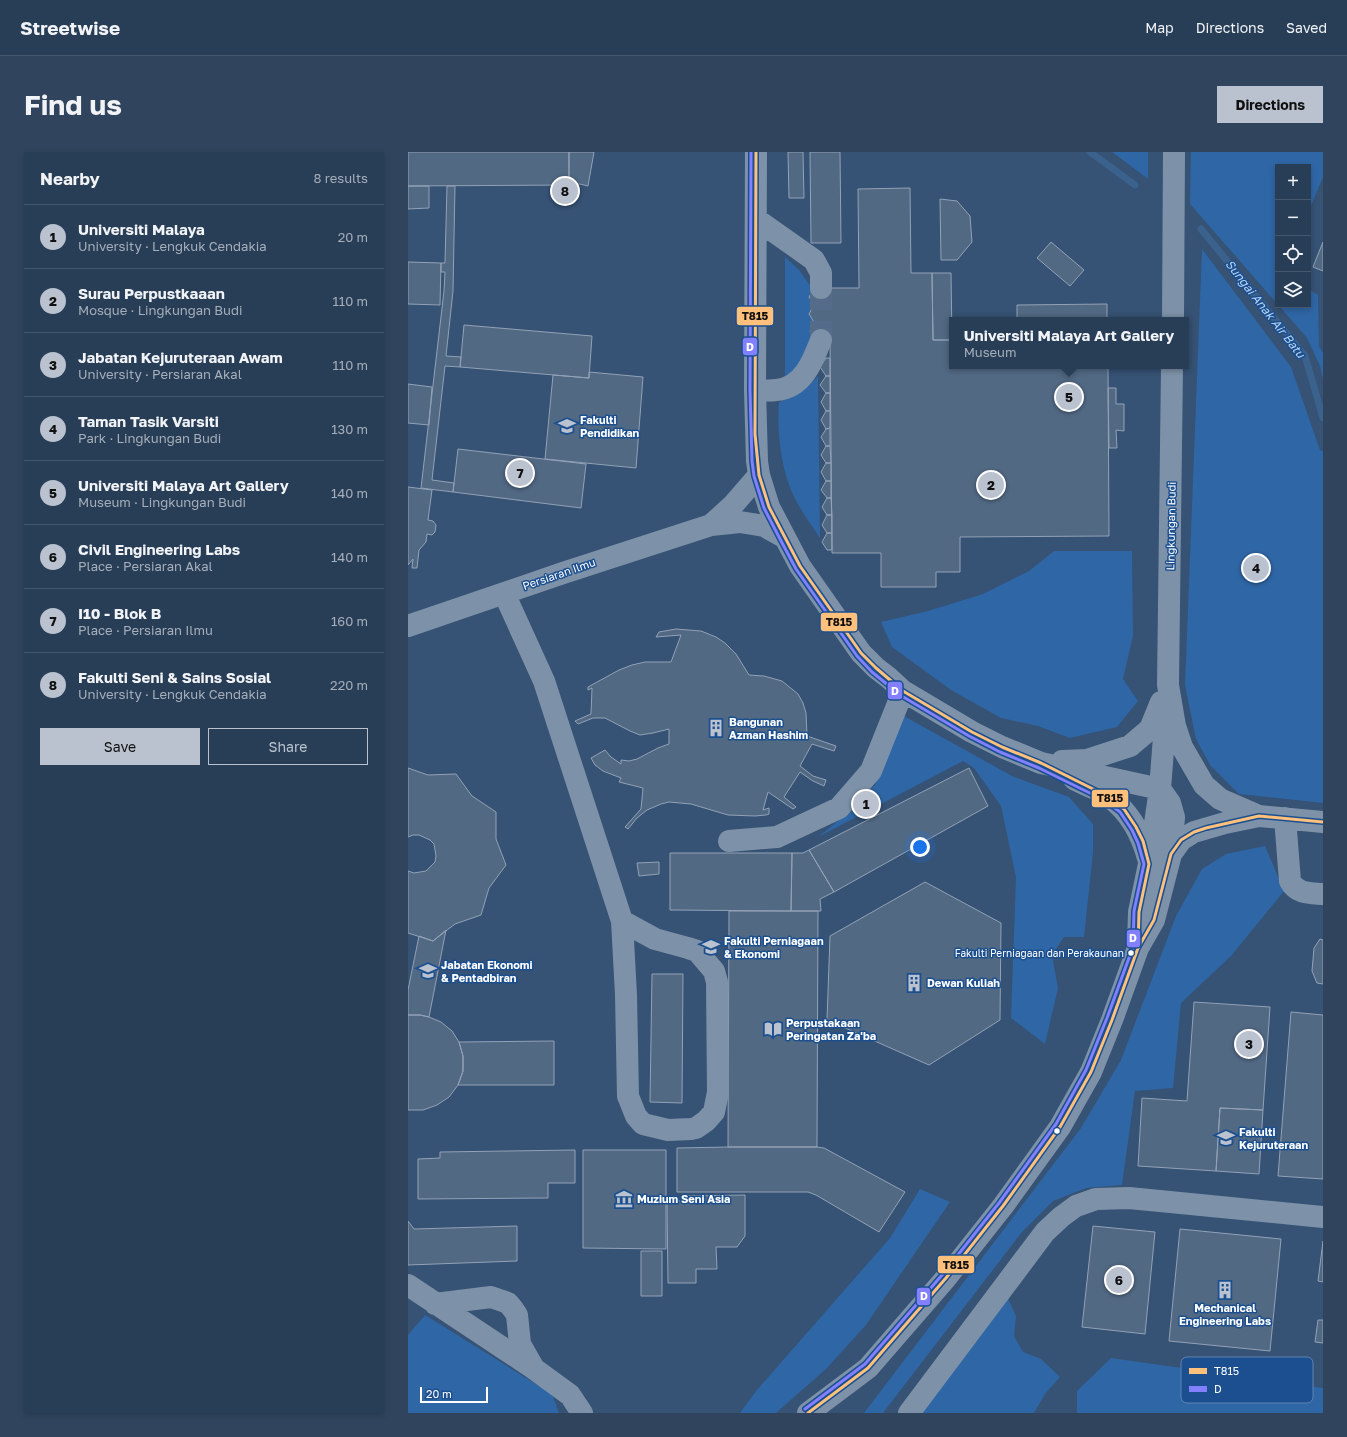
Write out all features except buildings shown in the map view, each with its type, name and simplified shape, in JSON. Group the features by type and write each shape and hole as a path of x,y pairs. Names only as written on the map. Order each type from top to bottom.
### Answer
{"street":[{"path":"756,152 754,390 756,454 769,507 800,566 861,653 876,668 903,691 946,717 1002,747 1041,763 1107,796 1124,809 1136,827 1143,841 1149,864"},
{"path":"1172,317 1174,152"},
{"path":"756,219 814,260 821,273 821,288"},
{"path":"754,390 778,390 790,386 804,376 814,360 821,340"},
{"name":"Lingkungan Budi","path":"1138,948 1139,912 1149,864 1160,789 1168,685 1172,369"},
{"name":"Persiaran Ilmu","path":"711,525 733,505 760,475"},
{"name":"Persiaran Ilmu","path":"408,626 563,573 711,525 740,522 764,526 784,537"},
{"path":"504,593 544,681 622,921 626,996 628,1096 636,1116 644,1124 668,1130 687,1130 696,1128 714,1112 718,1092 717,982 714,971 700,954 693,949 655,939 622,921"},
{"path":"1041,763 1087,760 1130,746 1150,729 1168,685"},
{"name":"Lingkungan Budi","path":"1168,685 1175,726 1182,747 1191,765 1204,785 1220,799 1259,816 1323,822"},
{"path":"729,841 777,837 839,808 870,771 903,691"},
{"path":"808,1413 868,1368 936,1290 1003,1206 1060,1127 1091,1072 1112,1020 1138,948 1154,920 1171,854 1174,817 1170,803 1160,789 1041,763"},
{"path":"1171,854 1182,840 1194,832 1225,823 1259,816"},
{"path":"1285,818 1290,881 1293,887 1299,891 1323,894"},
{"path":"909,1413 1046,1232 1061,1217 1076,1206 1096,1199 1129,1198 1323,1217"},
{"path":"408,1285 533,1368 570,1395 582,1413"},
{"path":"435,1304 491,1297 508,1303 516,1315 520,1344 533,1368"}],"shaded area":[{"path":"1112,152 1148,152 1148,179"},
{"path":"1191,152 1323,152 1323,177 1311,206 1311,164 1275,164 1275,302 1190,204"},
{"path":"1202,249 1291,367 1320,450 1323,451 1323,803 1239,794 1210,765 1196,739 1185,685"},
{"path":"785,257 799,270 812,288 818,309 812,352 785,382"},
{"path":"1311,291 1318,295 1319,346 1323,353 1323,379 1320,366 1307,338 1281,308 1311,308"},
{"path":"818,376 820,538 799,506 789,485 781,454 778,423 779,402 792,398 801,392"},
{"path":"1054,551 1132,551 1133,636 1123,679 1138,701 1117,727 1070,738 1038,726 1001,718 951,690 892,647 881,622 928,611 983,594 1029,571"},
{"path":"902,715 1012,776 1069,797 1093,824 1093,853 1084,937 1064,937 1052,955 1058,988 1045,1044 1011,1018 1016,877 1001,806 974,768 963,761 818,837 838,821 875,785"},
{"path":"1265,846 1284,891 1231,956 1181,1003 1173,1088 1135,1091 1122,1185 1086,1188 1053,1201 1022,1232 883,1413 864,1413 1081,1128 1121,1060 1176,916 1202,869 1226,854"},
{"path":"920,1189 950,1202 866,1325 826,1369 776,1413 740,1413 756,1391 890,1238"},
{"path":"1006,1294 1016,1316 1014,1336 1023,1352 1041,1359 1060,1377 1045,1394 1034,1413 920,1413"},
{"path":"425,1315 552,1394 559,1413 408,1413 408,1335"},
{"path":"1111,1358 1181,1368 1181,1403 1313,1403 1313,1387 1323,1388 1323,1413 1077,1413 1077,1391"}],"waterway":[{"name":"Sungai Anak Air Batu","path":"1090,152 1135,185"},
{"name":"Sungai Anak Air Batu","path":"1201,229 1305,356 1323,418"}],"tunnel":[{"path":"821,288 821,340"}],"transit line":[{"name":"D","path":"751,152 750,390 752,461 754,476 764,508 796,569 857,656 872,672 900,695 969,736 1104,800 1120,812 1132,830 1138,843 1144,864 1134,911 1133,947 1086,1070 1056,1124 999,1203 942,1275 865,1364 805,1409"},
{"name":"T815","path":"756,152 755,434 759,475 769,507 800,566 861,653 903,691 972,732 1002,747 1041,763 1107,796 1124,809 1143,841 1149,864 1139,912 1138,948"},
{"name":"T815","path":"808,1413 868,1368 946,1278 1003,1206 1060,1127 1091,1072 1112,1020 1138,948 1154,920 1171,854 1181,840 1194,832 1206,828 1259,816 1323,822"}],"place":[{"name":"Fakulti Seni & Sains Sosial","path":"565,191"},
{"name":"Universiti Malaya Art Gallery","path":"1069,397"},
{"name":"Fakulti Pendidikan","path":"567,426"},
{"name":"I10 - Blok B","path":"520,473"},
{"name":"Surau Perpustkaaan","path":"991,485"},
{"name":"Taman Tasik Varsiti","path":"1256,568"},
{"name":"Bangunan Azman Hashim","path":"716,728"},
{"name":"Universiti Malaya","path":"866,804"},
{"name":"Fakulti Perniagaan & Ekonomi","path":"711,947"},
{"name":"Fakulti Perniagaan dan Perakaunan","path":"1131,953"},
{"name":"Jabatan Ekonomi & Pentadbiran","path":"428,971"},
{"name":"Dewan Kuliah","path":"914,983"},
{"name":"Perpustakaan Peringatan Za'ba","path":"773,1029"},
{"name":"Jabatan Kejuruteraan Awam","path":"1249,1044"},
{"name":"Fakulti Kejuruteraan","path":"1226,1138"},
{"name":"Muzium Seni Asia","path":"624,1199"},
{"name":"Civil Engineering Labs","path":"1119,1280"},
{"name":"Mechanical Engineering Labs","path":"1225,1290"}]}
